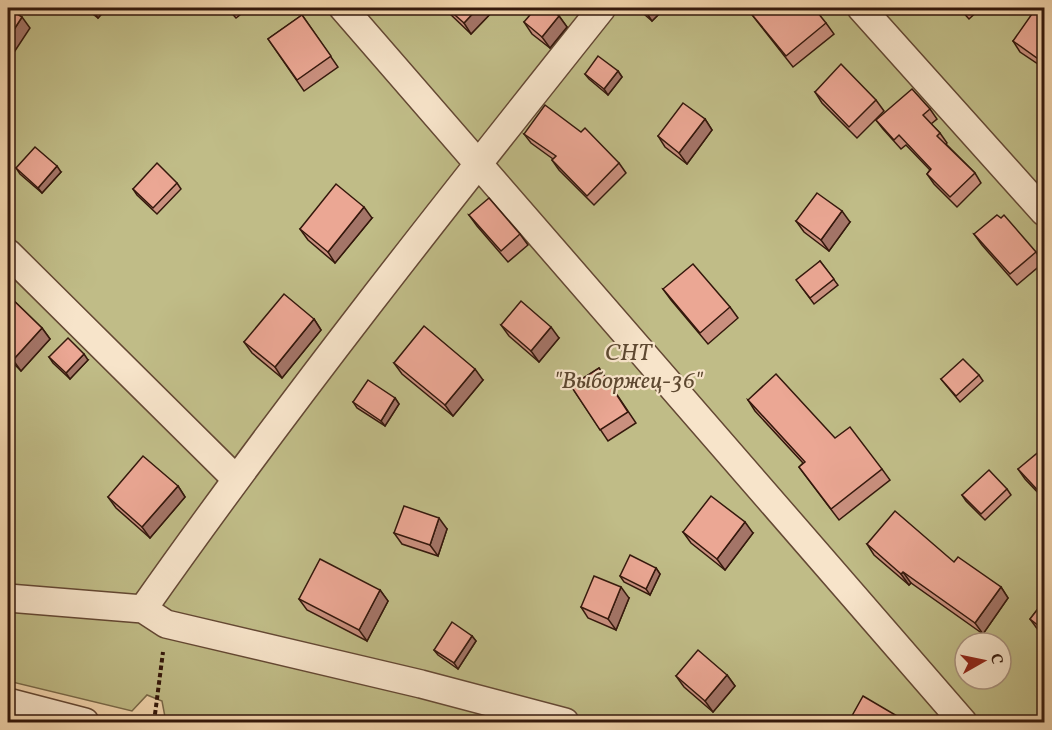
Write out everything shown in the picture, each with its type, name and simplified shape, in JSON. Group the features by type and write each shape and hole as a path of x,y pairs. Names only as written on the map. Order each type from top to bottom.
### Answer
{"street":[{"path":"343,8 963,723"},
{"path":"143,609 235,478 478,163 602,8"},
{"path":"861,8 1044,212"},
{"path":"8,253 235,478"},
{"path":"8,598 143,609 166,624 421,684 564,723"},
{"path":"8,702 85,723"}],"path":[{"path":"154,723 166,624"}],"green space":[{"name":"СНТ \"Выборжец-36\"","path":"8,8 1044,8 1044,722 183,722 165,717 162,701 147,695 132,711 8,681"}],"building":[{"path":"8,8 22,17 8,39"},
{"path":"447,8 478,8 464,23"},
{"path":"536,8 548,8 559,16 542,37 524,22"},
{"path":"639,8 655,8 648,15"},
{"path":"753,8 814,8 826,23 786,56 749,11"},
{"path":"1034,11 1044,18 1044,63 1013,41"},
{"path":"302,15 331,56 297,80 268,39"},
{"path":"598,56 618,71 604,89 585,74"},
{"path":"841,64 876,100 849,127 815,92"},
{"path":"912,89 930,109 923,115 940,133 937,136 975,173 950,197 927,174 931,169 899,135 894,140 876,120"},
{"path":"683,103 705,119 679,153 658,136"},
{"path":"545,105 581,132 585,128 619,163 587,196 552,160 556,156 524,134"},
{"path":"35,147 57,166 38,188 16,168"},
{"path":"157,163 177,183 153,208 133,189"},
{"path":"336,184 364,207 328,252 300,229"},
{"path":"817,193 842,211 821,240 796,221"},
{"path":"489,198 520,234 501,251 469,215"},
{"path":"997,215 1001,218 1004,215 1036,252 1010,274 974,234"},
{"path":"820,261 834,279 810,298 796,280"},
{"path":"693,264 730,307 700,333 663,289"},
{"path":"284,294 314,319 275,367 244,342"},
{"path":"8,295 42,328 13,360 8,355"},
{"path":"521,301 551,327 531,351 501,325"},
{"path":"424,326 475,369 445,405 394,363"},
{"path":"68,338 84,354 66,373 49,357"},
{"path":"963,359 979,375 956,396 941,379"},
{"path":"599,368 628,412 600,430 571,386"},
{"path":"776,374 835,438 850,427 882,469 831,509 799,467 805,462 748,400"},
{"path":"368,380 395,398 381,421 353,402"},
{"path":"1041,450 1044,455 1044,497 1018,469"},
{"path":"143,456 178,486 142,527 108,497"},
{"path":"989,470 1007,489 981,514 962,495"},
{"path":"711,496 745,522 717,559 683,532"},
{"path":"404,506 439,518 430,545 394,533"},
{"path":"895,511 954,562 958,557 1001,587 975,623 903,572 901,574 867,544"},
{"path":"630,555 656,568 646,589 620,576"},
{"path":"320,559 380,590 359,630 299,599"},
{"path":"594,576 621,587 608,619 581,607"},
{"path":"1044,601 1044,630 1030,619"},
{"path":"452,622 472,636 454,663 434,650"},
{"path":"698,650 727,675 705,701 676,676"},
{"path":"863,696 909,723 848,723"}]}
